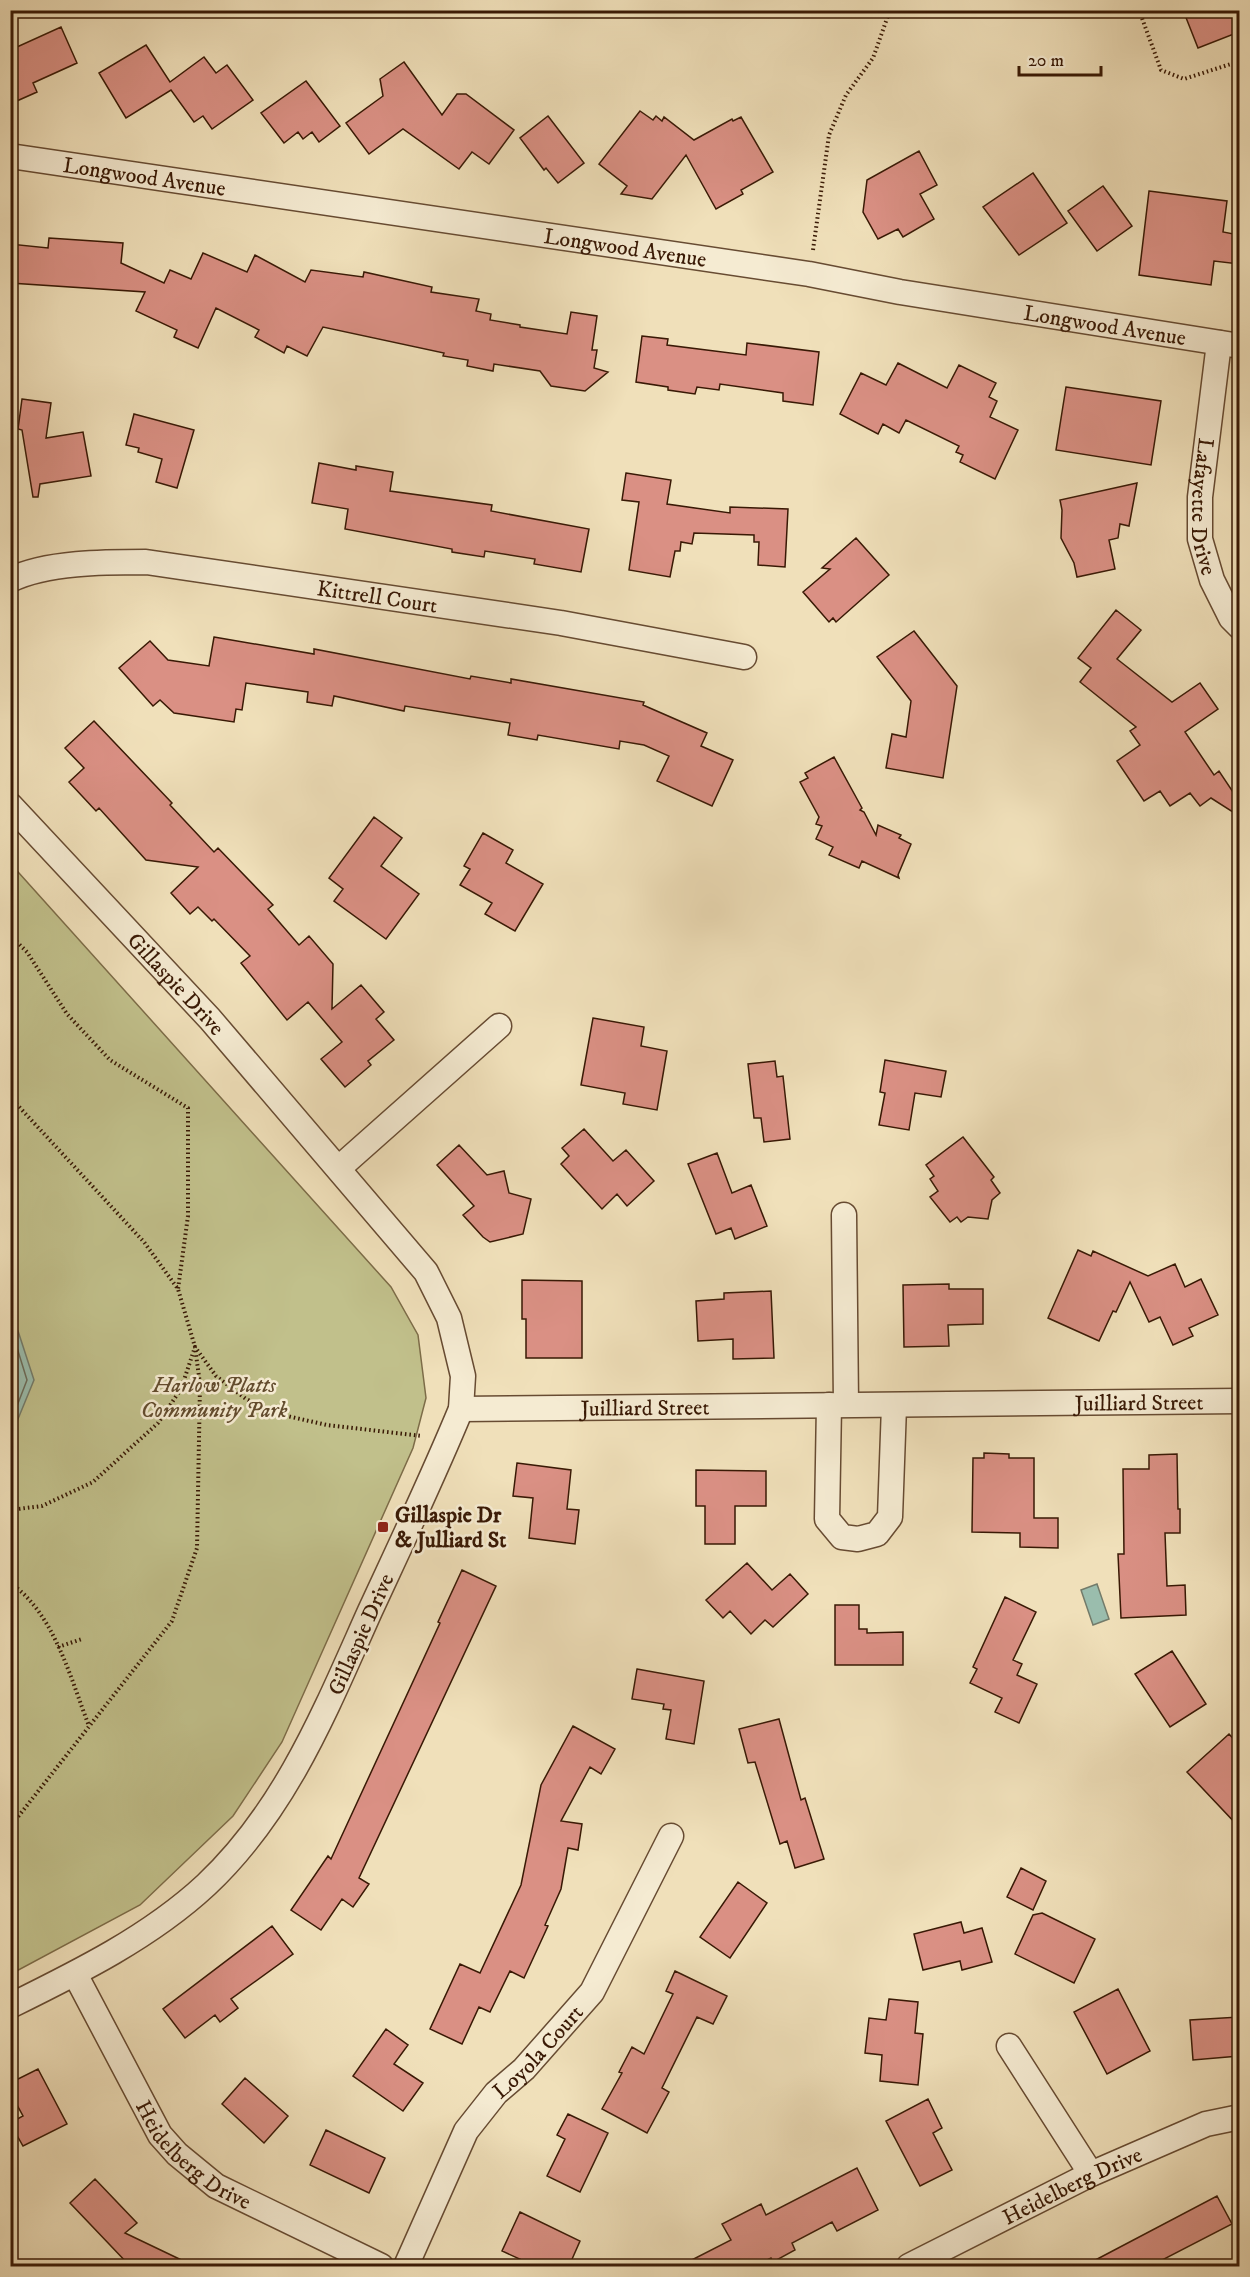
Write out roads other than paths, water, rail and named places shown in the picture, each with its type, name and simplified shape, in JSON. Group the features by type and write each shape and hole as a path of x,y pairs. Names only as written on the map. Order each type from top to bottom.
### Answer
{"street":[{"name":"Longwood Avenue","path":"10,156 809,274 900,292 1229,345"},
{"name":"Lafayette Drive","path":"1229,345 1200,497 1200,539 1212,580 1231,618 1239,627"},
{"name":"Kittrell Court","path":"10,580 23,573 92,562 146,562 561,623 744,657"},
{"name":"Gillaspie Drive","path":"10,805 210,1019 426,1272 449,1318 463,1376 461,1408 318,1726 291,1778 247,1843 206,1885 144,1934 75,1974 10,2006"},
{"path":"339,1168 499,1026"},
{"path":"844,1215 838,1405 826,1519 842,1537 858,1539 877,1533 890,1517 894,1406"},
{"name":"Juilliard Street","path":"461,1408 894,1406 1239,1401"},
{"name":"Loyola Court","path":"406,2266 466,2131 496,2093 524,2069 592,1992 671,1836"},
{"name":"Heidelberg Drive","path":"75,1974 160,2135 177,2154 216,2186 381,2266"},
{"path":"1009,2046 1090,2174"},
{"name":"Heidelberg Drive","path":"909,2266 1090,2174 1206,2124 1239,2117"}],"water":[{"path":"11,1330 18,1331 34,1380 11,1436"},
{"path":"1097,1584 1109,1619 1093,1625 1081,1590"}],"place":[{"name":"Gillaspie Dr & Julliard St","path":"383,1527"}],"park label":[{"name":"Harlow Platts Community Park","path":"214,1396"}]}
